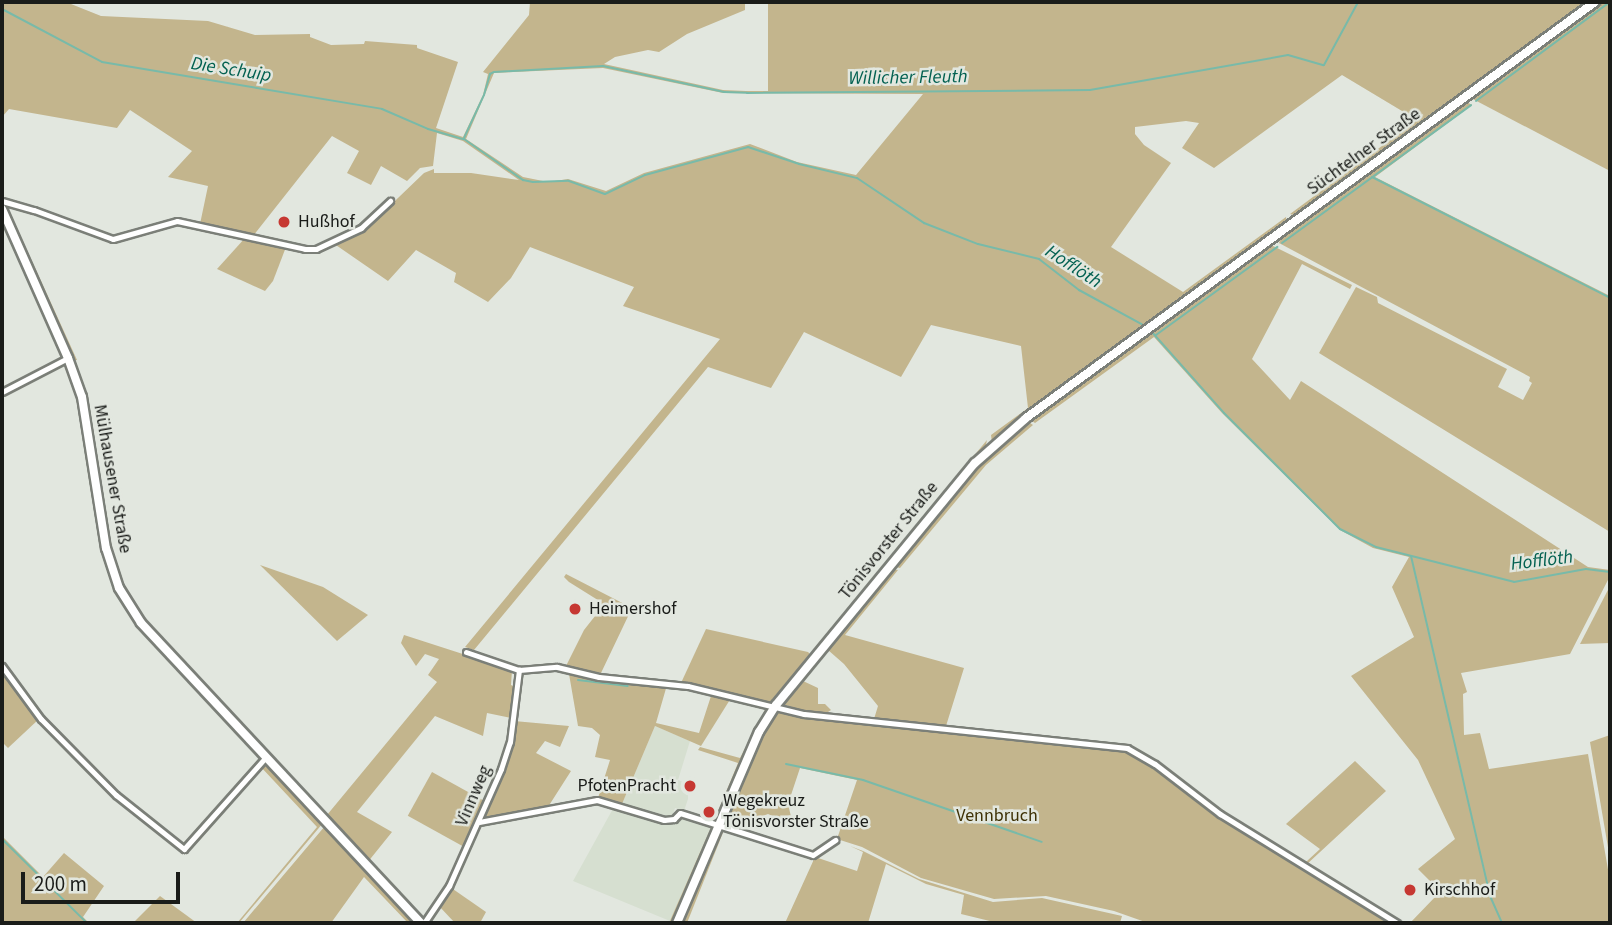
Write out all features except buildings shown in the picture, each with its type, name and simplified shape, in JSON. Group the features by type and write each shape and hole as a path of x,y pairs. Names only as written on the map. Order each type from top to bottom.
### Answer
{"main road":[{"name":"Süchtelner Straße","path":"1149,328 1595,2"},
{"name":"Mülhausener Straße","path":"2,209 68,358 82,397 106,548 119,587 141,623 423,923"},
{"name":"Tönisvorster Straße","path":"677,923 759,732 775,705 975,463 1012,429 1149,328"}],"street":[{"path":"2,201 113,239 177,221 305,249 316,249 361,228 390,201"},
{"path":"2,392 68,358"},
{"path":"466,652 519,670 557,667 599,677 688,686 804,714 1127,748 1155,764 1220,814 1397,923"},
{"path":"2,666 41,719 107,786 184,849 266,757"},
{"name":"Vinnweg","path":"423,923 449,886 479,822 510,743 519,670"},
{"path":"479,822 597,800 664,820 674,820 680,813 813,855 835,840"}],"shaded area":[{"path":"655,726 690,741 678,780 688,784 688,799 684,811 675,808 672,817 622,804"},
{"path":"615,805 663,821 680,815 712,825 670,921 573,881"}],"green space":[{"path":"2,2 66,2 101,16 208,21 255,35 310,34 310,37 331,45 364,44 365,41 417,45 417,48 458,62 436,128 463,137 483,95 488,74 483,72 529,15 530,2 745,2 745,10 687,34 659,52 648,50 615,57 604,64 723,90 768,91 768,2 1591,2 1559,25 1555,24 1550,32 1297,216 1290,214 1417,120 1342,75 1214,168 1182,148 1199,123 1186,121 1135,127 1135,134 1144,145 1171,163 1111,247 1183,292 1286,217 1287,224 1152,329 1271,245 1352,285 1350,289 1302,264 1252,359 1290,400 1301,381 1588,567 1610,570 1610,576 1570,654 1461,673 1467,692 1463,694 1464,735 1480,733 1489,769 1588,754 1610,881 1610,923 1410,923 1436,896 1427,889 1431,882 1418,869 1455,839 1418,760 1351,676 1414,637 1392,587 1409,557 1373,548 1340,530 1222,413 1154,337 1035,423 1029,419 1015,424 992,443 991,435 1028,408 1021,346 931,325 901,377 804,332 771,388 708,367 474,650 465,647 720,339 623,306 634,287 530,247 511,278 488,302 454,282 456,273 416,250 388,281 333,243 373,222 424,173 434,169 434,173 471,173 519,180 463,141 437,133 433,166 420,168 407,181 381,166 371,185 347,173 359,151 332,136 253,236 200,224 208,186 168,177 192,151 130,110 117,128 9,109 2,117","holes":["603,68 723,93 923,94 856,175 797,162 750,144 644,173 606,191 568,179 548,182 523,177 466,139 494,73"]},
{"path":"1600,2 1610,2 1610,171 1469,97"},
{"path":"1465,101 1472,105 1375,177 1610,296 1610,532 1319,353 1356,287 1377,297 1378,303 1507,369 1498,387 1523,400 1532,383 1529,381 1530,377 1279,243 1281,237"},
{"path":"6,204 77,360 72,361 4,208"},
{"path":"2,214 64,354 63,359 2,223"},
{"path":"245,238 286,247 273,281 265,291 217,269"},
{"path":"1027,421 1033,425 986,465 900,568 896,567 978,463"},
{"path":"987,440 985,449 816,650 813,650"},
{"path":"260,565 323,587 368,615 337,641"},
{"path":"892,569 898,570 845,635 964,668 946,726 874,719 878,706 844,664 828,650 803,681 818,688 818,704 825,704 831,710 825,714 808,712 782,704 783,700"},
{"path":"566,574 632,608 601,673 566,666 584,630 599,611 601,602 569,582 564,577"},
{"path":"1610,586 1610,643 1580,644"},
{"path":"706,629 808,652 812,656 773,703 681,683"},
{"path":"404,635 512,670 511,685 515,687 511,718 487,713 483,736 435,716 357,812 392,832 367,863 330,822 332,820 327,815 437,682 428,675 439,659 425,654 416,666 401,643"},
{"path":"2,668 39,719 8,748 2,742"},
{"path":"569,674 667,685 656,723 699,733 712,693 731,698 701,746 655,726 622,804 598,798 610,760 595,757 600,735 592,728 578,726"},
{"path":"767,706 769,709 717,820 714,821 738,763 698,750 700,747 740,758"},
{"name":"Vennbruch","path":"778,710 1125,749 1154,765 1197,799 1394,923 1148,923 1114,911 1046,896 994,899 921,878 862,847 837,839 857,780 800,768 788,804 793,825 768,814 744,823 744,832 727,826 723,821 757,741"},
{"path":"514,721 569,726 560,747 545,741 536,753 571,771 548,807 482,820 502,770"},
{"path":"1610,735 1610,859 1590,742"},
{"path":"266,761 323,823 237,923 317,827 260,766"},
{"path":"1355,761 1386,791 1306,865 1302,862 1307,861 1320,849 1286,824"},
{"path":"432,772 487,803 463,846 408,816"},
{"path":"712,825 673,923 669,923"},
{"path":"325,826 418,923 408,923 364,877 331,923 243,923"},
{"path":"720,830 724,830 687,923 679,923"},
{"path":"2,836 43,877 64,853 104,886 83,917 89,923 2,923"},
{"path":"850,846 863,851 919,879 993,902 1042,898 1122,916 1120,923 998,923 961,914 964,895 926,884 886,864 868,923 785,923 815,857 857,871 863,852"},
{"path":"450,887 486,912 480,923 455,923 438,905"},
{"path":"160,896 197,923 133,923"}],"waterway":[{"name":"Willicher Fleuth","path":"464,138 484,95 490,74 494,72 603,66 724,92 747,93 1090,90 1288,55 1324,65 1358,2"},
{"path":"1476,101 1610,2"},
{"name":"Hofflöth","path":"2,9 102,62 382,109 428,129 464,139 523,180 533,182 569,181 605,194 645,175 748,147 799,164 857,178 924,223 978,244 1039,259 1079,290 1147,327"},
{"path":"1282,243 1471,105"},
{"path":"1372,177 1610,298"},
{"path":"1156,335 1277,247"},
{"name":"Hofflöth","path":"1151,331 1224,413 1340,529 1376,547 1514,582 1586,569 1610,572"},
{"path":"1411,556 1488,888"},
{"path":"578,680 628,686"},
{"path":"786,764 863,780 1042,842"},
{"path":"2,839 87,923"},
{"path":"1490,896 1502,923"}],"place":[{"name":"Hußhof","path":"284,222"},
{"name":"Heimershof","path":"575,609"},
{"name":"PfotenPracht","path":"690,786"},
{"name":"Wegekreuz Tönisvorster Straße","path":"709,812"},
{"name":"Kirschhof","path":"1410,890"}],"water label":[{"name":"Die Schuip","path":"231,70"}]}
